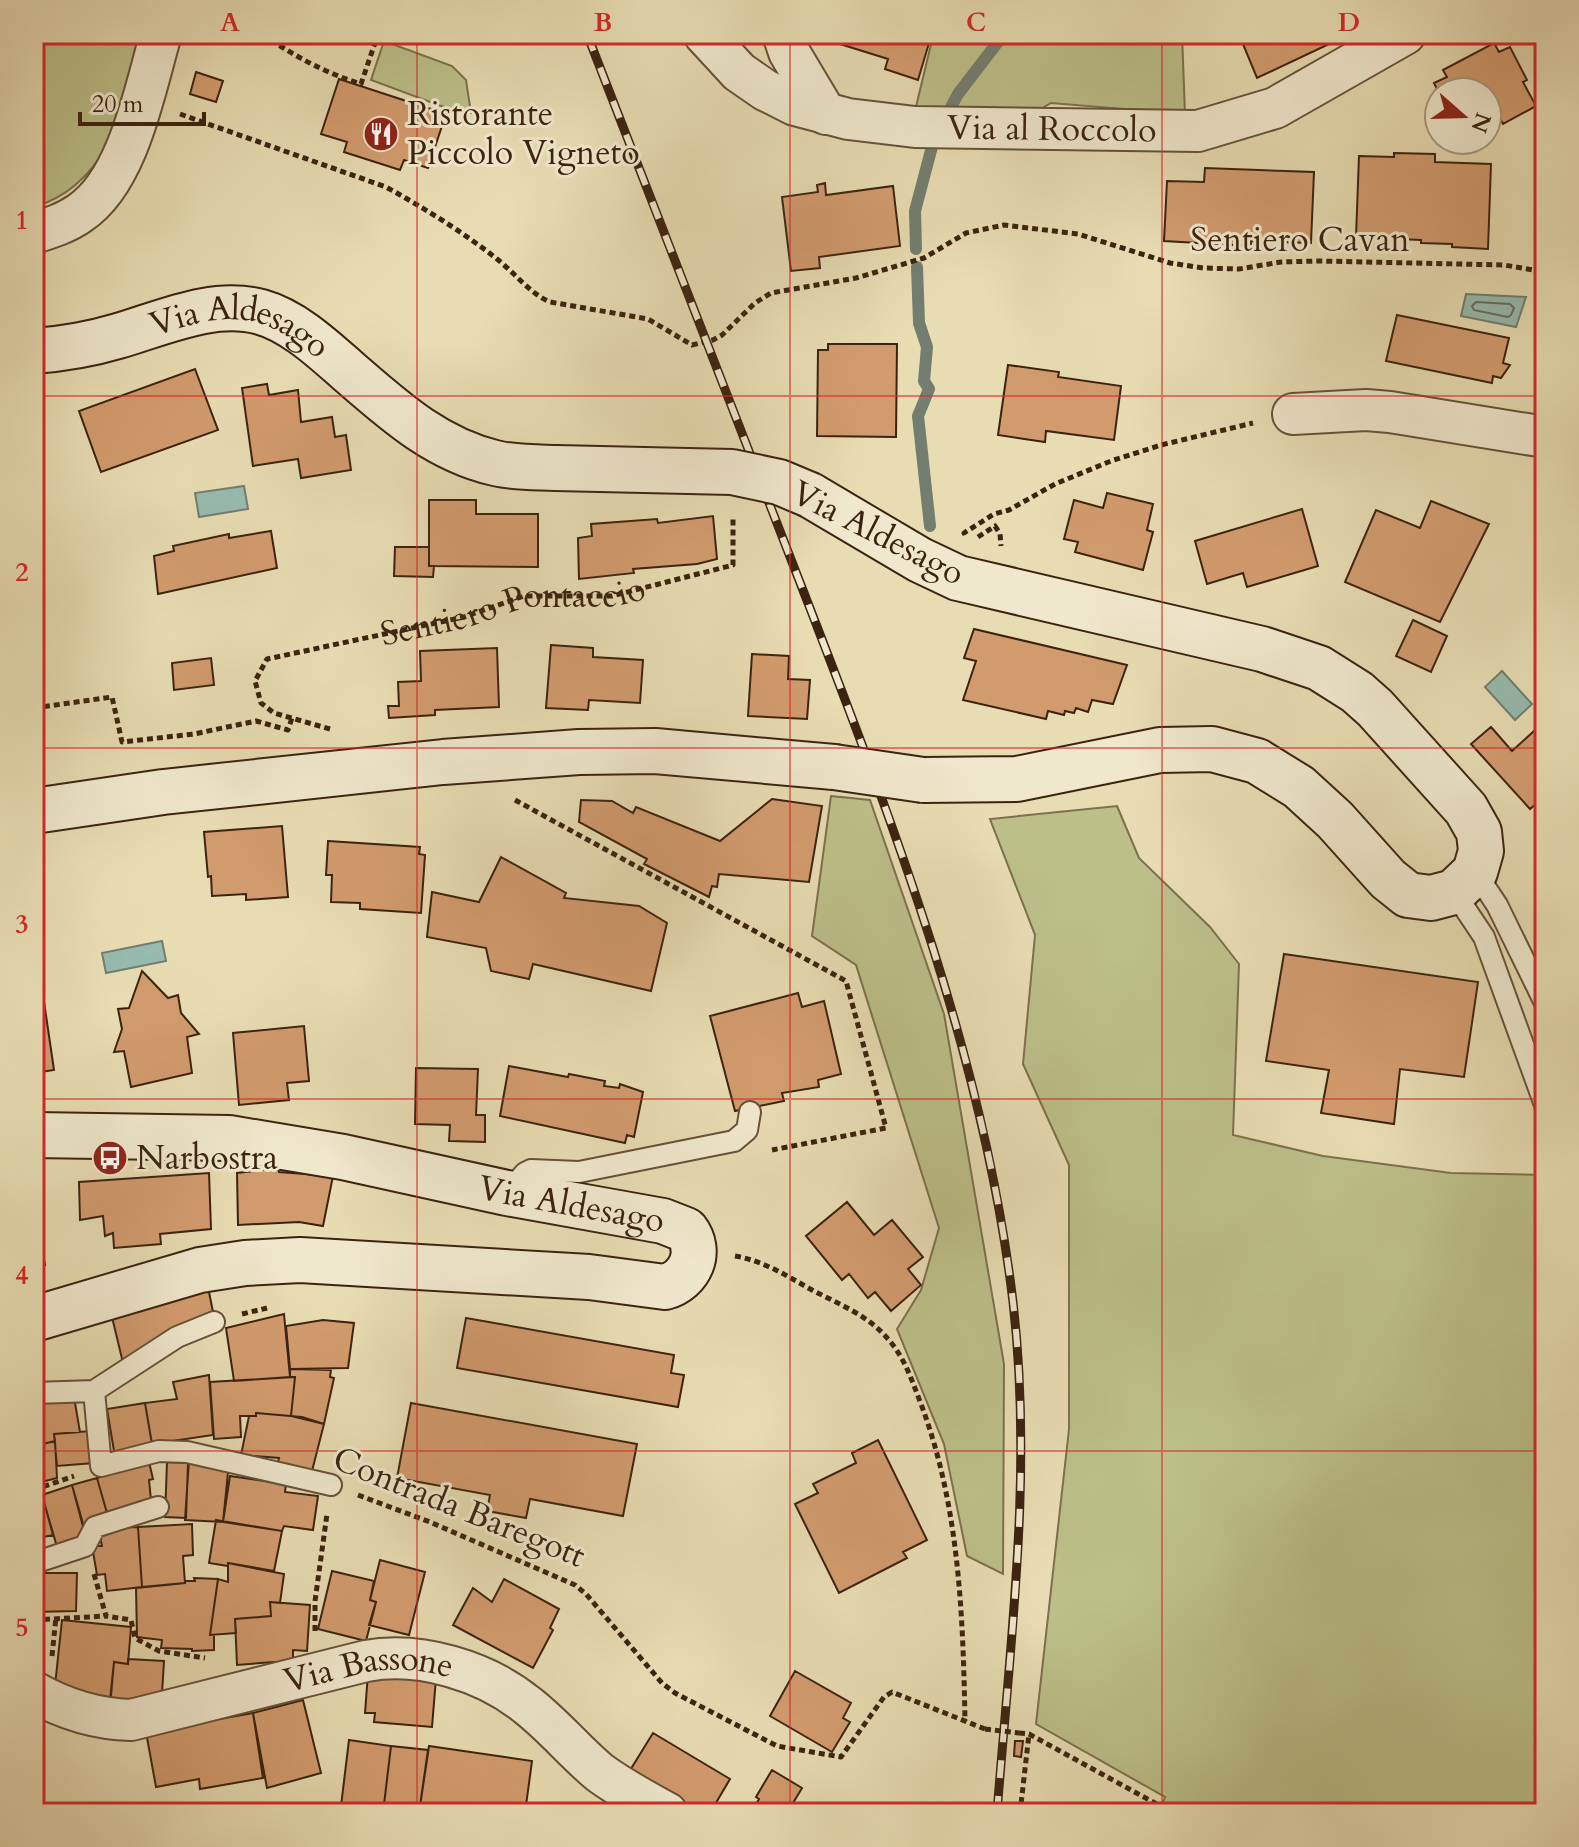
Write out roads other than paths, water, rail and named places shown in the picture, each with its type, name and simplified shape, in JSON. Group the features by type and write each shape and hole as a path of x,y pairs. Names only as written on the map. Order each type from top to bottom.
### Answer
{"street":[{"path":"34,233 81,213 101,194 120,162 161,34"},
{"name":"Via al Roccolo","path":"704,34 739,72 765,90 795,105 826,114 915,127 1198,131 1275,108 1405,34"},
{"path":"783,34 789,52 826,114"},
{"name":"Via Aldesago","path":"34,351 92,343 200,312 226,309 261,312 278,319 325,350 401,417 443,444 495,463 556,468 732,472 779,482 810,495 920,560 958,578 1296,659 1338,678 1375,708 1466,809 1479,832 1481,843 1465,882"},
{"path":"1293,414 1366,410 1390,412 1545,437"},
{"path":"34,811 163,792 443,762 579,752 655,751 834,767 923,780 990,781 1017,779 1160,750 1212,749 1257,761 1299,787 1335,820 1388,879 1408,895 1431,898 1465,882"},
{"name":"Via Aldesago","path":"34,1135 229,1138 343,1157 507,1193 663,1221 686,1230 695,1248 686,1274 665,1287 589,1277 300,1260 245,1263 200,1270 34,1319"},
{"name":"Via Bassone","path":"43,1677 79,1712 131,1720 379,1658 433,1663 472,1674 515,1696 604,1776 667,1813"}],"lane":[{"path":"1465,882 1497,905 1545,1003"},
{"path":"1465,882 1545,1105"},
{"path":"507,1193 531,1170 579,1172 734,1141 747,1130 750,1112"},
{"path":"34,1393 94,1391 177,1337 214,1322"},
{"name":"Contrada Baregott","path":"94,1391 101,1466 159,1451 187,1452 331,1485"},
{"path":"34,1563 85,1546 95,1527 158,1507"}],"water":[{"path":"1466,294 1526,297 1516,327 1461,316"},
{"path":"244,486 248,509 199,517 195,493"},
{"path":"1502,671 1532,704 1515,720 1485,687"},
{"path":"162,941 166,961 106,973 102,953"}],"waterway":[{"path":"916,249 915,211 934,139 958,94 1004,34"},
{"path":"917,267 919,323 927,347 924,381 929,389 918,416 930,526"}],"railway":[{"path":"587,34 903,857 932,944 981,1121 1013,1302 1021,1430 1013,1622 997,1813"}],"place":[{"name":"Ristorante Piccolo Vigneto","path":"381,134"},
{"name":"Narbostra","path":"110,1158"}]}
